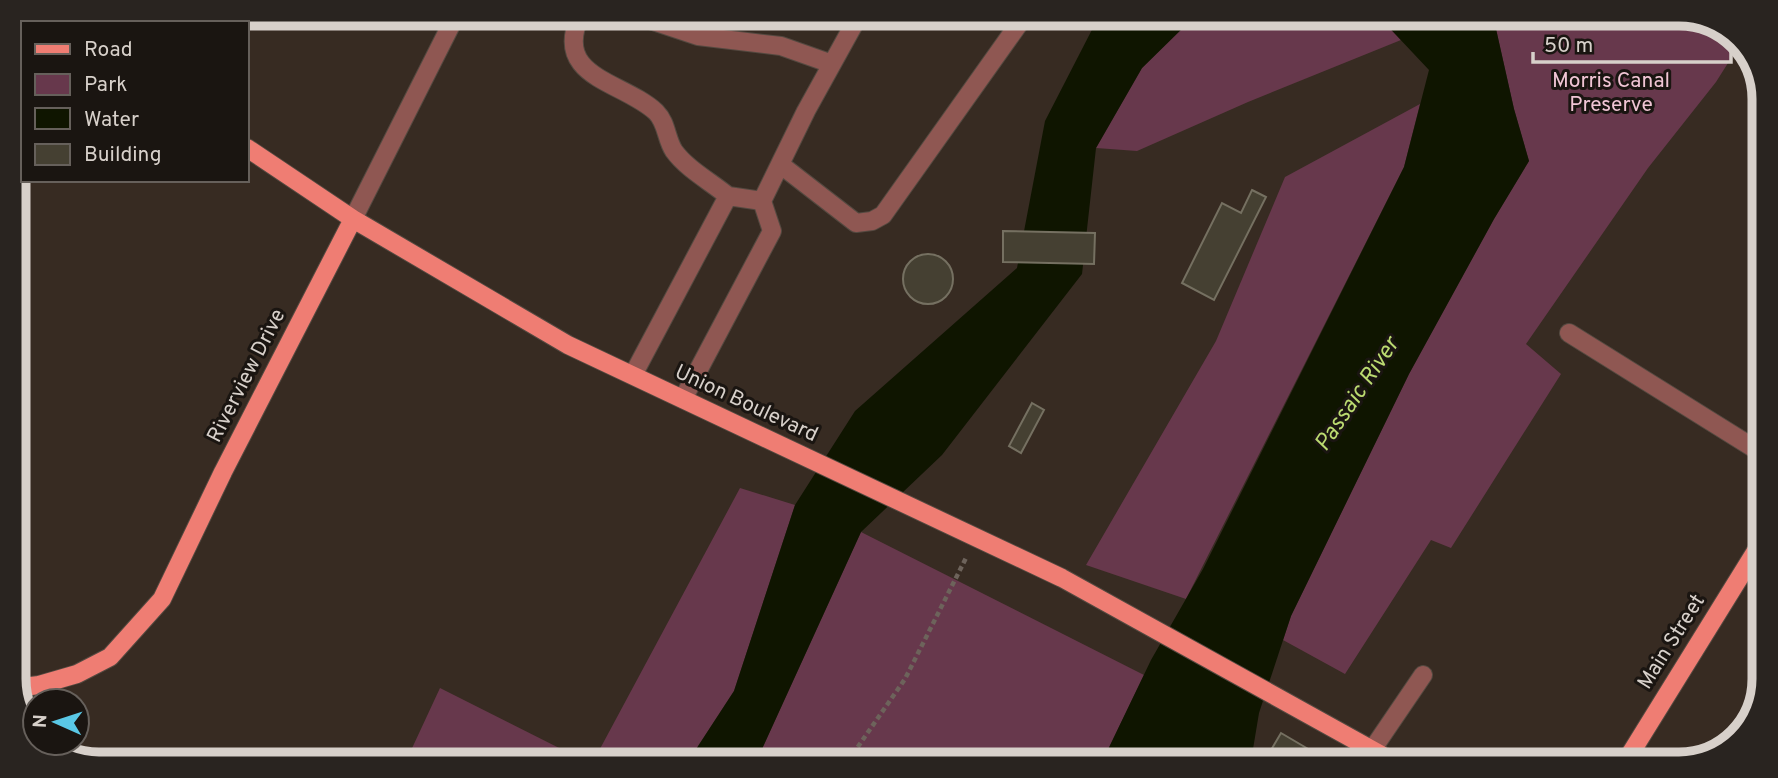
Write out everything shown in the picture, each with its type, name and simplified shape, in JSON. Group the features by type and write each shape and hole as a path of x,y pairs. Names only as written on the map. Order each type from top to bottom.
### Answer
{"main road":[{"name":"Union Boulevard","path":"248,149 353,219 568,345 1062,578 1376,752"},
{"name":"Riverview Drive","path":"27,687 78,674 110,657 162,599 353,219"},
{"name":"Main Street","path":"1632,752 1752,557"}],"street":[{"name":"Riverview Drive","path":"353,219 450,26"},
{"path":"576,26 573,46 580,63 591,74 635,97 658,114 673,149 728,196 762,201"},
{"path":"668,26 698,36 781,46 832,64"},
{"path":"682,399 772,231 762,201 806,111 853,26"},
{"path":"781,165 856,223 872,221 883,215 1017,26"},
{"path":"633,375 728,196"},
{"path":"1569,332 1752,447"},
{"path":"1372,750 1423,675"}],"path":[{"path":"854,752 905,679 976,537"}],"green space":[{"path":"1185,26 1388,26 1401,40 1248,102 1137,151 1096,148 1142,68"},
{"name":"Morris Canal Preserve","path":"1495,26 1679,26 1707,32 1720,38 1735,52 1716,82 1648,168 1526,344 1561,374 1451,548 1431,540 1345,674 1283,640 1291,616 1409,374 1529,161"},
{"path":"1420,104 1404,167 1186,599 1086,565 1216,341 1285,177"},
{"path":"740,488 795,505 734,691 694,752 598,752"},
{"path":"861,532 1144,675 1107,752 761,752"},
{"path":"440,688 567,752 410,752"}],"water":[{"path":"1094,26 1185,26 1142,68 1096,148 1082,274 942,455 861,532 761,752 694,752 734,691 795,505 855,411 1017,268 1045,121"},
{"name":"Passaic River","path":"1388,26 1495,26 1529,161 1409,374 1291,616 1259,713 1253,749 1251,752 1107,752 1151,660 1203,569 1404,167 1429,70"}],"building":[{"path":"1252,190 1266,197 1214,300 1182,283 1222,203 1241,213"},
{"path":"1003,231 1095,233 1094,264 1003,262"},
{"path":"928,254 946,261 953,279 946,297 928,304 910,297 903,279 910,261"},
{"path":"1032,403 1044,410 1021,453 1009,446"},
{"path":"1281,733 1313,752 1270,752"}]}
